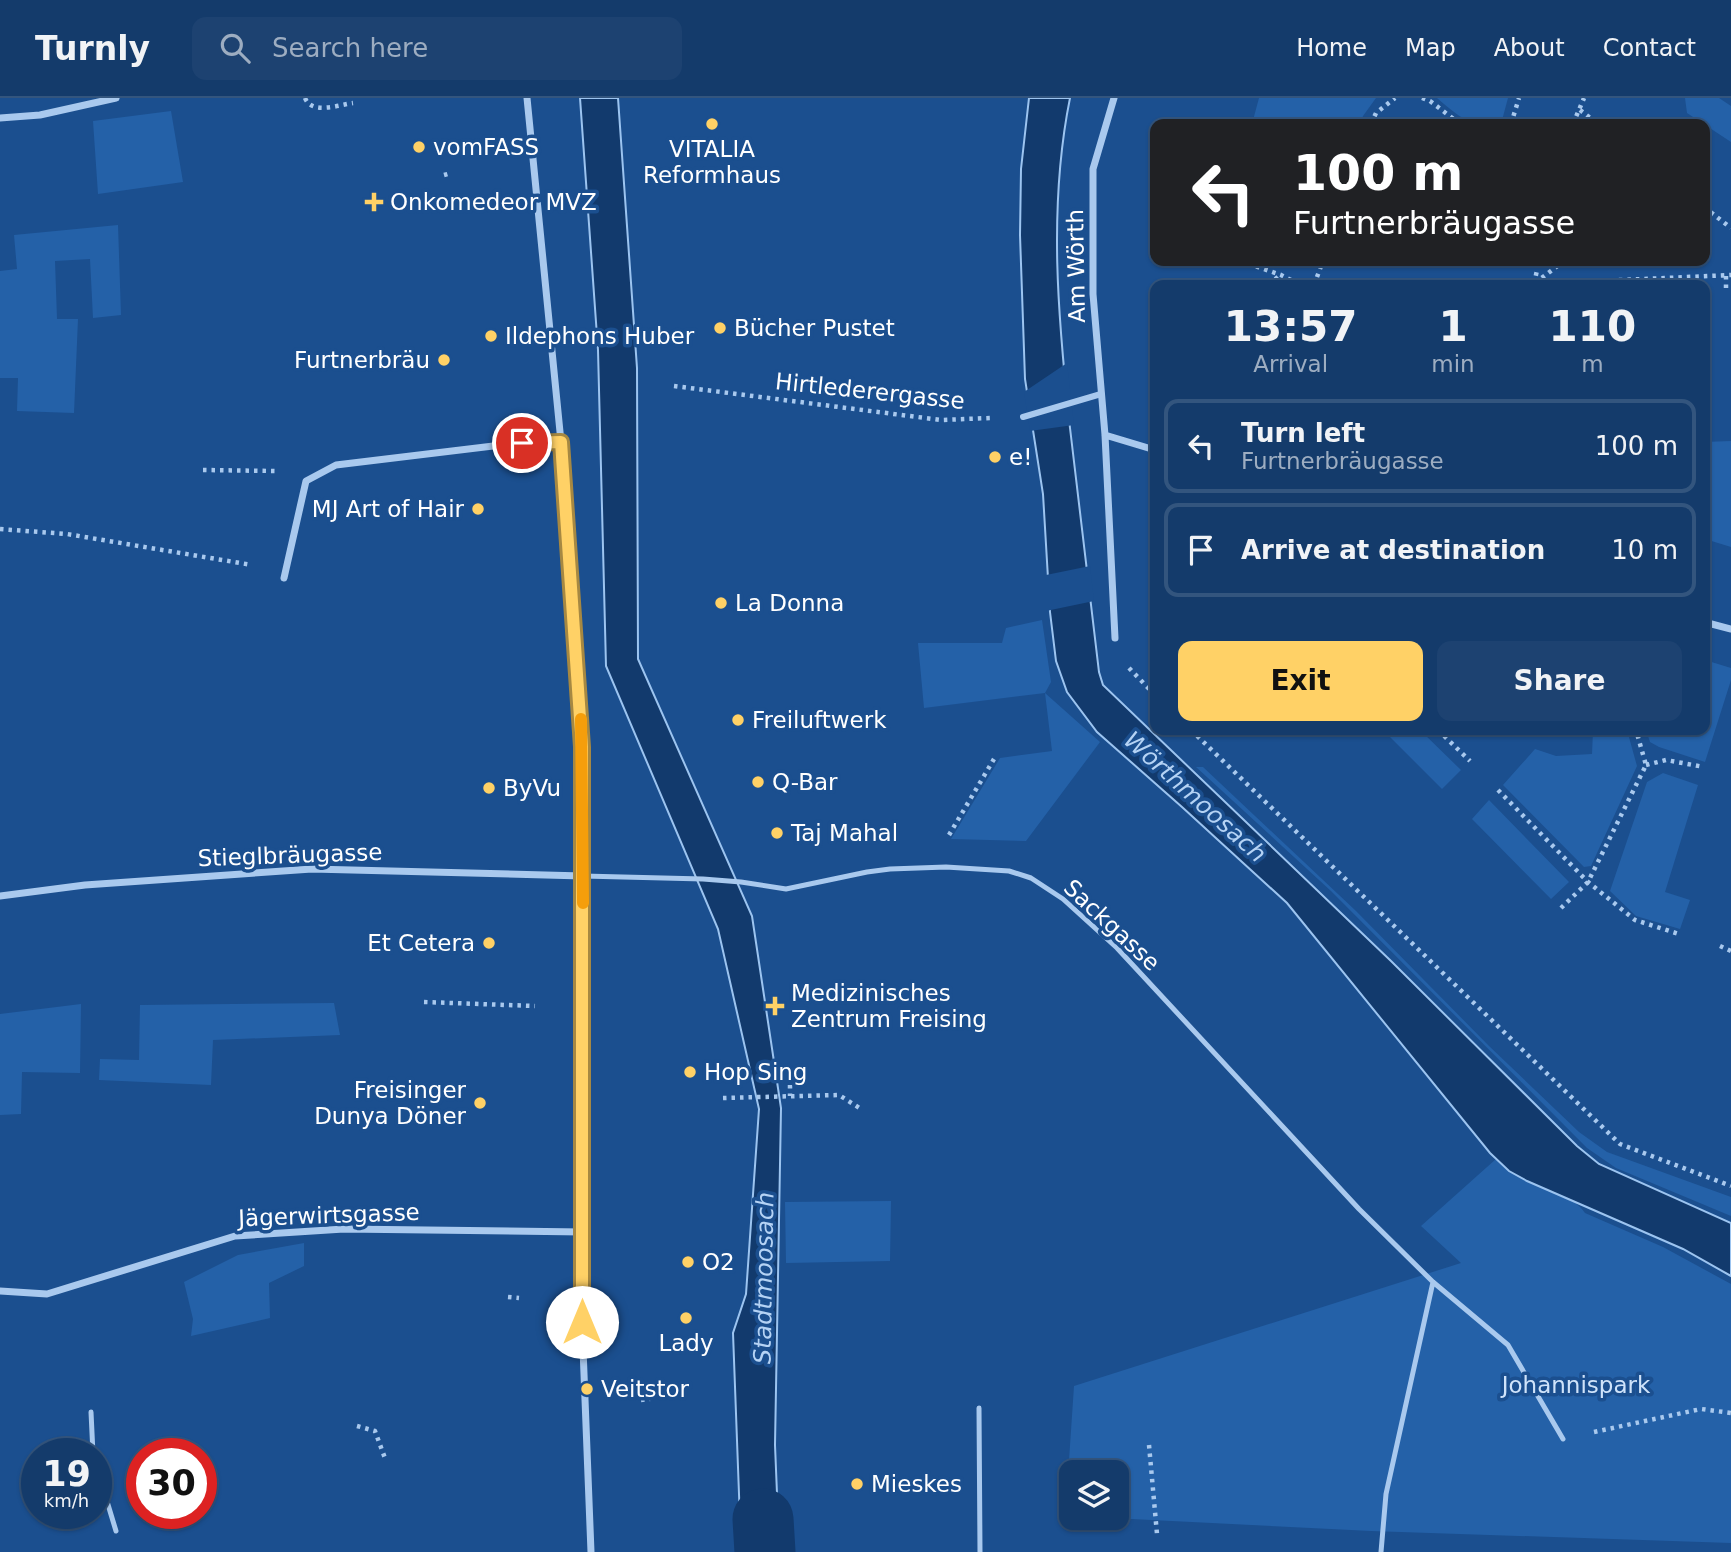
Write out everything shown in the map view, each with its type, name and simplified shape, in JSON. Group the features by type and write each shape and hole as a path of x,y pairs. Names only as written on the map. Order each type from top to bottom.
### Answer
{"street":[{"path":"0,118 40,115 116,98"},
{"path":"527,98 561,442 581,718 582,1339 591,1552"},
{"name":"Am Wörth","path":"1114,98 1093,169 1093,294 1105,435 1115,638"},
{"path":"1023,417 1101,394"},
{"path":"1105,435 1150,448"},
{"path":"285,574 306,481 336,465 510,444 561,442"},
{"path":"1710,624 1731,629"},
{"name":"Stieglbräugasse","path":"0,896 85,885 312,869 583,876"},
{"name":"Jägerwirtsgasse","path":"0,1291 47,1294 235,1236 344,1229 583,1232"}],"lane":[{"name":"Sackgasse","path":"583,876 703,879 786,889 867,872 946,867 1009,871 1031,878 1063,899 1117,948 1359,1209 1433,1282 1508,1345 1563,1439"},
{"path":"1381,1552 1386,1494 1433,1282"},
{"path":"979,1408 980,1552"},
{"path":"91,1412 92,1438"},
{"path":"112,1518 116,1531"}],"path":[{"path":"305,98 308,104 316,108 353,103"},
{"path":"1373,119 1376,113 1395,98"},
{"path":"1422,98 1453,119"},
{"path":"1513,119 1519,98"},
{"path":"1575,119 1584,98"},
{"path":"1579,109 1592,119"},
{"path":"444,175 451,173"},
{"path":"1710,212 1731,228"},
{"path":"1255,266 1291,280"},
{"path":"1539,280 1557,266"},
{"path":"1275,280 1281,275"},
{"path":"1658,280 1728,276 1726,292"},
{"name":"Hirtlederergasse","path":"674,386 941,420 1023,417"},
{"path":"203,470 270,469"},
{"path":"0,529 67,534 285,574"},
{"path":"1196,735 1619,1144 1731,1186"},
{"path":"1443,735 1470,761"},
{"path":"1561,908 1588,882 1646,765 1637,735"},
{"path":"946,867 947,839 994,759"},
{"path":"1646,765 1667,760 1704,767"},
{"path":"1498,790 1588,882 1635,920 1679,934"},
{"path":"1720,946 1731,951"},
{"path":"424,1002 535,1006"},
{"path":"790,1068 790,1096"},
{"path":"723,1098 839,1095 861,1109"},
{"path":"509,1297 519,1298"},
{"path":"641,1400 650,1399"},
{"path":"1563,1439 1701,1409 1731,1413"},
{"path":"357,1426 375,1431 386,1461"},
{"path":"1149,1445 1157,1534"}],"green space":[{"path":"1259,98 1376,98 1362,119 1253,119"},
{"path":"1437,98 1508,98 1502,119 1466,119"},
{"path":"1685,98 1719,98 1731,106 1731,142 1710,128 1710,119 1696,119 1687,113"},
{"path":"171,111 183,182 98,194 93,121"},
{"path":"118,225 121,315 93,318 90,259 55,261 57,319 78,319 74,413 17,411 18,378 0,378 0,271 17,269 14,235"},
{"path":"1731,441 1731,547 1710,541 1710,442"},
{"path":"1042,620 1051,682 1045,693 924,708 918,643 1002,643 1006,628"},
{"path":"1710,662 1731,668 1731,680 1705,762 1650,742 1648,735 1710,735"},
{"path":"1045,693 1100,742 1026,841 951,839 1000,758 1052,751"},
{"path":"1388,735 1425,735 1461,770 1442,789"},
{"path":"1593,735 1628,735 1637,766 1591,866 1584,867 1503,785 1535,749 1556,756 1592,754"},
{"path":"1196,767 1203,767 1356,911 1489,1046 1579,1132 1607,1152 1731,1197 1731,1216 1616,1168 1587,1148 1331,891"},
{"path":"1663,773 1698,785 1665,892 1690,900 1680,929 1636,916 1610,891 1647,782"},
{"path":"1489,800 1569,882 1551,899 1472,819"},
{"path":"334,1003 340,1035 213,1040 211,1085 99,1080 100,1059 139,1060 140,1005"},
{"path":"81,1004 80,1073 22,1072 21,1114 0,1115 0,1014"},
{"name":"Johannispark","path":"1496,1159 1523,1179 1574,1202 1585,1213 1663,1247 1731,1284 1731,1543 1371,1531 1129,1519 1129,1460 1069,1460 1074,1386 1461,1263 1421,1226"},
{"path":"891,1201 890,1261 786,1263 785,1202"},
{"path":"304,1243 304,1266 269,1283 270,1318 191,1336 193,1319 184,1282 238,1255"}],"water":[{"path":"580,98 618,98 637,368 638,659 752,916 781,1108 775,1445 778,1518 740,1521 733,1333 746,1294 759,1109 718,929 606,666 598,350"},
{"name":"Wörthmoosach","path":"1029,98 1070,98 1059,180 1059,304 1077,489 1099,672 1103,685 1150,730 1150,735 1155,735 1391,961 1577,1146 1599,1164 1731,1223 1731,1276 1683,1249 1509,1171 1490,1153 1287,903 1097,732 1067,692 1056,661 1050,612 1043,494 1025,379 1020,235 1021,169"}],"pier":[{"path":"1067,363 1074,425 1030,431 1024,392"},
{"path":"1090,566 1094,601 1046,611 1046,575"}],"waterway":[{"name":"Stadtmoosach","path":"763,1519 765,1552"}],"slow traffic":[{"path":"581,719 583,903"}],"place":[{"name":"VITALIA Reformhaus","path":"712,124"},
{"name":"vomFASS","path":"419,147"},
{"name":"Onkomedeor MVZ","path":"374,202"},
{"name":"Bücher Pustet","path":"720,328"},
{"name":"Ildephons Huber","path":"491,336"},
{"name":"Furtnerbräu","path":"444,360"},
{"name":"e!","path":"995,457"},
{"name":"MJ Art of Hair","path":"478,509"},
{"name":"La Donna","path":"721,603"},
{"name":"Freiluftwerk","path":"738,720"},
{"name":"Q-Bar","path":"758,782"},
{"name":"ByVu","path":"489,788"},
{"name":"Taj Mahal","path":"777,833"},
{"name":"Et Cetera","path":"489,943"},
{"name":"Medizinisches Zentrum Freising","path":"775,1006"},
{"name":"Hop Sing","path":"690,1072"},
{"name":"Freisinger Dunya Döner","path":"480,1103"},
{"name":"O2","path":"688,1262"},
{"name":"Lady","path":"686,1318"},
{"name":"Veitstor","path":"587,1389"},
{"name":"Mieskes","path":"857,1484"}],"route":[{"path":"522,443 561,442 581,718 582,1322"}]}
